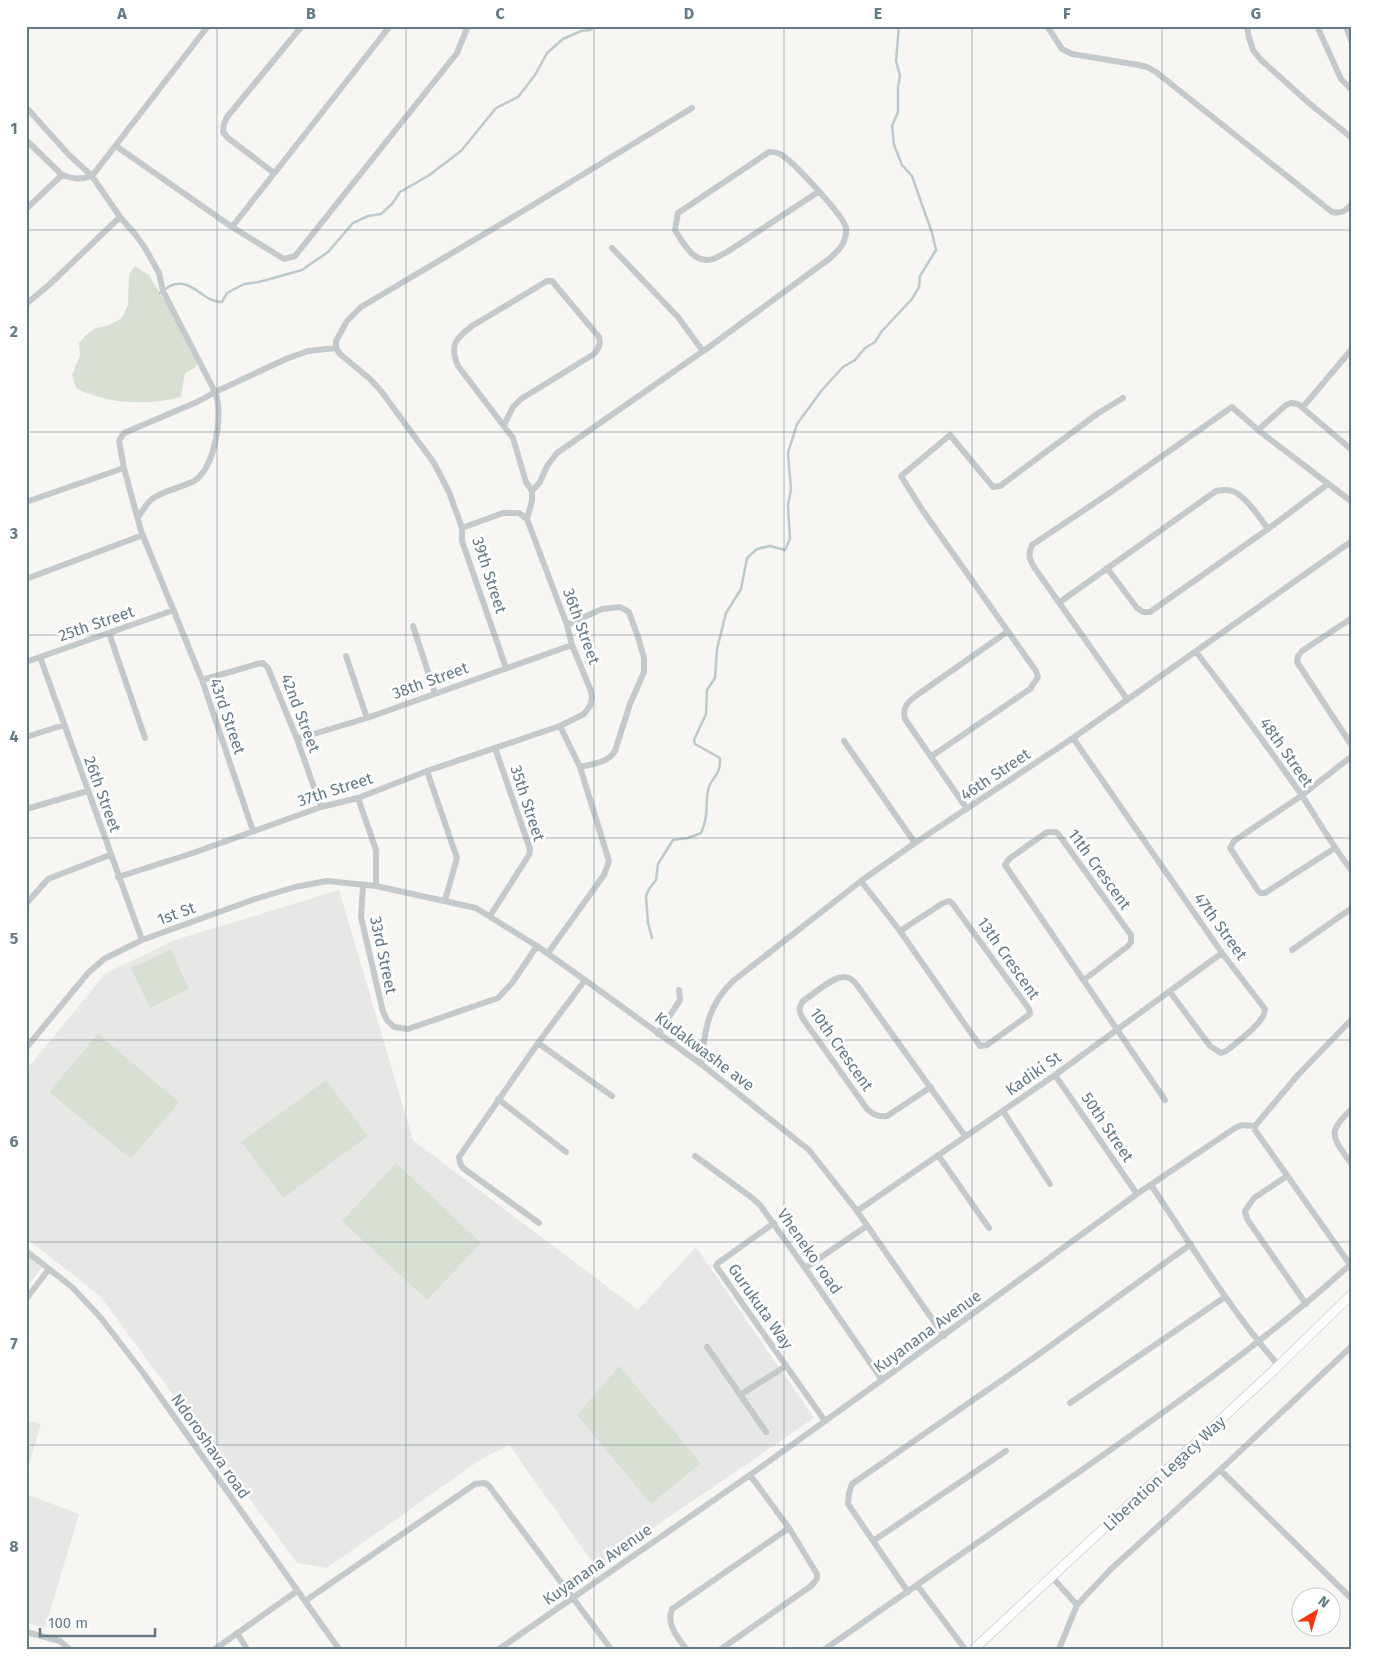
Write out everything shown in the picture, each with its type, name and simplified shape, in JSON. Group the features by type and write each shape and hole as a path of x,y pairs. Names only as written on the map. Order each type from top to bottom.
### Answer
{"main road":[{"name":"Liberation Legacy Way","path":"974,1649 1279,1366 1352,1294"}],"street":[{"path":"26,140 62,175 74,179 92,176 208,26"},
{"path":"274,173 228,138 223,132 224,124 227,117 302,26"},
{"path":"232,227 390,26"},
{"path":"116,146 232,227 284,259 295,256 457,53 468,26"},
{"path":"1047,26 1062,49 1072,54 1139,65 1156,72 1332,212 1339,214 1346,211 1352,204"},
{"path":"1247,26 1248,38 1253,50 1260,59 1310,104 1352,138"},
{"path":"1317,26 1341,79 1352,90"},
{"path":"1346,26 1352,43"},
{"path":"26,107 92,176 120,217 145,248 159,273 163,291 218,399 217,435 204,470 195,480 152,499 138,518"},
{"path":"462,528 449,492 434,463 370,379 340,354 336,348 336,341 347,321 361,308 692,108"},
{"path":"532,491 540,482 547,466 557,453 702,350 709,347 828,260 842,248 846,237 846,226 843,220 795,166 779,153 769,152 678,213 675,230 683,242 701,260 712,260 818,192"},
{"path":"26,209 62,175"},
{"path":"26,304 50,284 120,217"},
{"path":"612,248 678,317 702,350"},
{"path":"504,425 521,399 598,350 599,337 552,281 547,281 472,326 455,342 453,354 458,366 513,438 526,482 532,491 532,501 527,519"},
{"name":"43rd Street","path":"253,831 202,680 143,535 124,468 119,441 124,434 197,402 286,359 308,351 336,348"},
{"path":"1303,407 1352,349"},
{"path":"932,756 1030,689 1038,677 1036,671 922,511 901,476 950,435 993,487 1000,486 1097,414 1123,398"},
{"path":"1258,430 1286,405 1291,403 1298,404 1352,450"},
{"path":"1127,699 1030,560 1029,552 1032,545 1232,407 1258,430 1352,502"},
{"path":"26,502 124,468"},
{"path":"1107,568 1137,608 1144,612 1150,612 1328,484"},
{"path":"1060,602 1216,491 1232,491 1238,495 1268,528"},
{"name":"39th Street","path":"506,668 462,541 462,528 503,513 519,513 527,519"},
{"name":"36th Street","path":"527,519 567,625 572,645 591,691 590,706 584,714 560,726"},
{"path":"26,579 143,535"},
{"name":"46th Street","path":"701,1064 705,1031 715,1003 733,982 861,881 1073,738 1352,541"},
{"path":"567,625 602,609 620,607 629,612 644,658 644,672 630,704 615,751 611,757 605,760 580,767"},
{"name":"25th Street","path":"26,662 174,610"},
{"path":"1352,618 1302,651 1298,656 1297,662 1352,746"},
{"path":"413,626 435,693"},
{"path":"967,809 905,719 903,712 905,705 917,695 1008,632"},
{"path":"109,633 145,738"},
{"name":"38th Street","path":"297,739 367,718 572,645"},
{"name":"48th Street","path":"1196,652 1226,690 1352,871"},
{"path":"346,656 367,718"},
{"name":"26th Street","path":"40,657 142,940"},
{"name":"42nd Street","path":"202,680 252,665 263,663 268,668 297,739 321,807"},
{"path":"26,736 64,725"},
{"path":"548,953 604,875 609,861 580,767 560,726"},
{"name":"37th Street","path":"118,877 321,807 358,798 427,771 560,726"},
{"name":"47th Street","path":"1073,738 1222,953 1265,1009 1263,1017 1259,1022 1226,1051 1221,1053 1210,1046 1170,992"},
{"path":"844,741 915,843"},
{"name":"35th Street","path":"490,916 529,855 530,849 495,748"},
{"path":"1335,848 1265,893 1260,893 1244,872 1230,848 1231,844 1301,796 1352,756"},
{"path":"427,771 457,858 445,900"},
{"path":"26,809 88,791"},
{"path":"358,798 376,850 376,886"},
{"name":"11th Crescent","path":"1084,980 1128,946 1131,942 1131,935 1059,835 1056,832 1048,832 1009,859 1005,865 1165,1100"},
{"path":"26,904 48,879 110,855"},
{"name":"1st St","path":"26,1048 96,966 114,954 142,940 254,899 295,887 326,881 376,886"},
{"name":"13th Crescent","path":"861,881 900,931 980,1046 987,1045 1030,1014 1023,1001 952,902 943,903 900,931"},
{"name":"33rd Street","path":"364,885 361,917 383,1012 387,1020 400,1029 408,1029 498,998 512,983 537,946"},
{"name":"Kudakwashe ave","path":"376,886 476,908 548,953 701,1064 817,1158 857,1211 944,1336"},
{"path":"1292,950 1352,908"},
{"name":"Kadiki St","path":"857,1211 1056,1075 1222,953"},
{"name":"10th Crescent","path":"931,1087 887,1116 879,1117 872,1114 803,1018 799,1012 799,1007 803,1001 838,978 845,976 852,978 931,1087 965,1136"},
{"path":"539,1223 463,1168 459,1157 498,1099 585,980"},
{"path":"658,1034 680,1000 679,990"},
{"path":"825,1649 1112,1449 1259,1342 1351,1265 1286,1176 1255,1130 1255,1126 1297,1076 1352,1018"},
{"path":"538,1043 612,1096"},
{"name":"50th Street","path":"1056,1075 1137,1194"},
{"path":"498,1099 566,1152"},
{"path":"1352,1109 1335,1127 1334,1134 1352,1165"},
{"path":"1003,1111 1050,1184"},
{"name":"Kuyanana Avenue","path":"499,1649 750,1475 1151,1184 1235,1128 1255,1126"},
{"path":"938,1155 989,1228"},
{"name":"Vheneko road","path":"695,1156 751,1197 774,1223 882,1380"},
{"path":"1286,1176 1254,1198 1245,1211 1247,1219 1306,1304"},
{"path":"1151,1184 1225,1297 1279,1366"},
{"name":"Gurukuta Way","path":"774,1223 716,1266 825,1421"},
{"path":"806,1268 867,1226"},
{"path":"908,1592 848,1504 848,1493 852,1484 1035,1357 1191,1244"},
{"name":"Ndoroshava road","path":"26,1251 78,1292 101,1318 144,1374 339,1649"},
{"path":"26,1299 49,1269"},
{"path":"1070,1403 1225,1297"},
{"path":"1059,1649 1077,1605 1111,1569 1352,1346"},
{"path":"707,1347 766,1432"},
{"path":"740,1395 786,1366"},
{"path":"873,1541 1006,1450"},
{"path":"1220,1470 1352,1599"},
{"path":"721,1649 815,1582 817,1574 789,1528 750,1475"},
{"path":"305,1601 475,1484 485,1482 611,1649"},
{"path":"686,1649 670,1625 672,1609 789,1528"},
{"path":"1052,1577 1077,1605"},
{"path":"916,1585 965,1649"},
{"path":"215,1649 297,1592"},
{"path":"26,1632 60,1641 69,1649"},
{"path":"237,1633 247,1649"}],"shaded area":[{"path":"135,266 149,275 198,359 196,367 185,373 181,397 155,402 128,402 101,397 76,388 72,375 80,355 79,343 94,329 109,325 122,318 128,305 129,274"},
{"path":"339,890 413,1140 638,1310 696,1247 814,1418 596,1567 509,1445 480,1460 327,1568 297,1563 100,1296 26,1238 26,1070 106,973 175,940"},
{"path":"171,950 189,989 150,1008 131,968"},
{"path":"98,1034 179,1102 131,1159 49,1092"},
{"path":"326,1080 368,1136 283,1198 241,1142"},
{"path":"396,1163 481,1243 427,1300 342,1221"},
{"path":"26,1250 44,1264 26,1289"},
{"path":"619,1366 701,1463 651,1504 577,1415"},
{"path":"26,1420 41,1424 26,1475"},
{"path":"26,1494 79,1514 45,1628 26,1623"}],"waterway":[{"path":"160,293 170,286 185,284 209,299 222,302 227,293 244,284 259,282 302,270 328,252 353,223 368,216 381,214 392,204 400,192 428,176 461,151 496,108 518,97 535,75 547,53 563,39 581,31 590,30 596,26"},
{"path":"652,938 648,923 646,896 656,880 658,864 673,840 688,838 701,833 706,816 709,786 719,769 720,758 695,744 694,740 706,714 707,690 715,678 717,649 726,613 741,589 747,558 757,549 770,546 785,550 790,539 788,505 791,489 788,453 797,424 822,390 843,367 855,360 865,348 875,342 882,331 912,299 919,287 920,276 936,250 912,176 902,165 894,145 892,126 898,112 900,76 896,61 899,26"}]}
